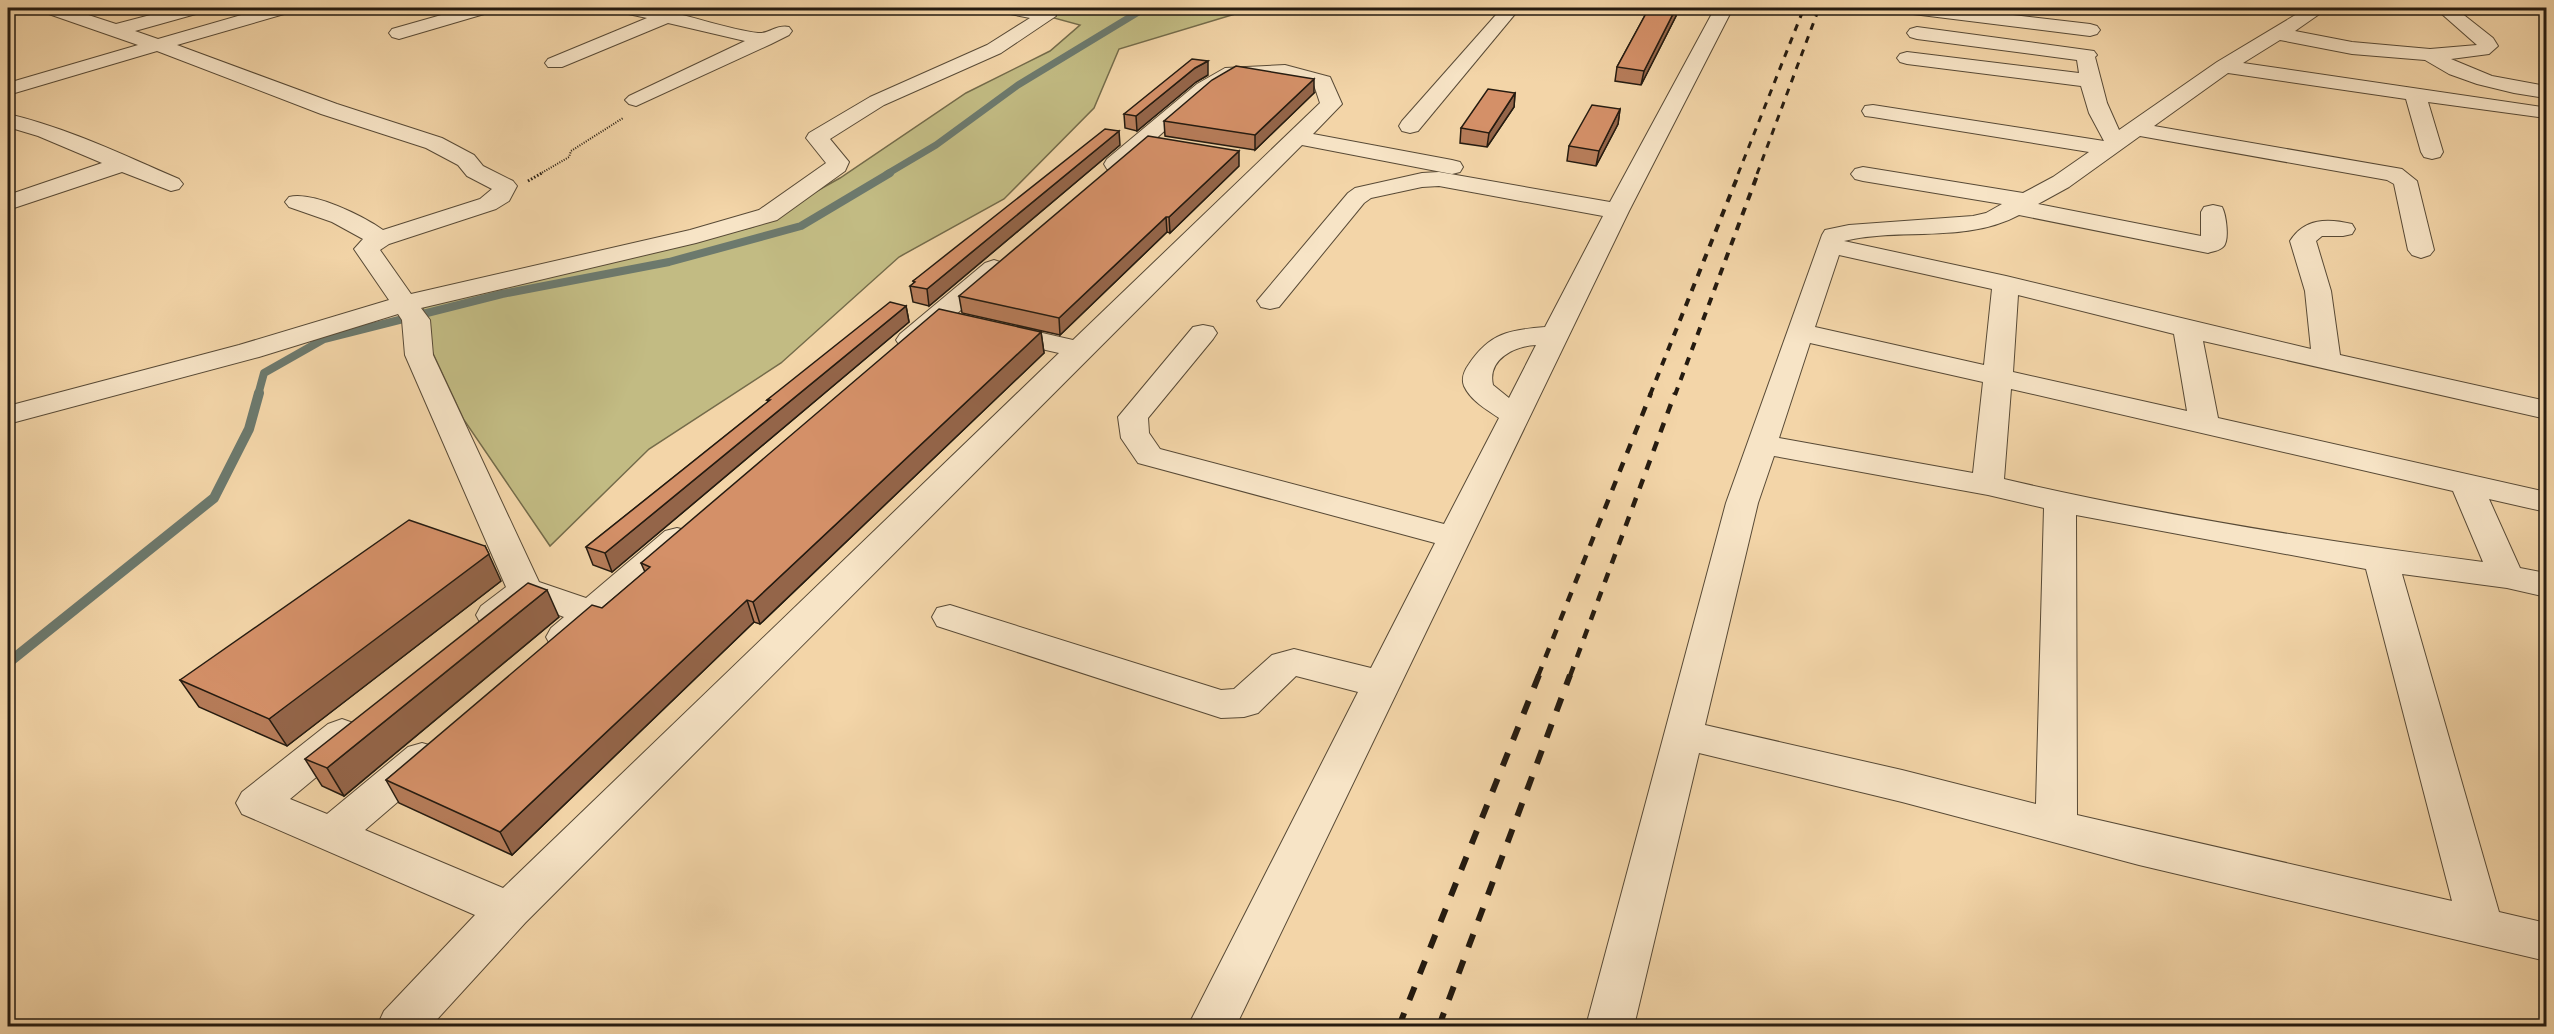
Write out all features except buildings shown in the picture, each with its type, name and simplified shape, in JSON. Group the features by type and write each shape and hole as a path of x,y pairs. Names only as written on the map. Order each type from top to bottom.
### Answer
{"street":[{"path":"116,30 196,8"},
{"path":"8,89 284,8"},
{"path":"399,33 484,8"},
{"path":"626,8 773,36 636,100"},
{"path":"8,415 696,236 768,215 837,166 838,162 817,138 877,101 994,49 1047,16 1007,8"},
{"path":"1410,126 1511,8"},
{"path":"1212,1026 1620,205 1724,8"},
{"path":"1913,8 2090,30"},
{"path":"1610,1026 1742,503 1834,235 1849,232 1973,224 1993,219 2061,182 2224,66 2319,8"},
{"path":"2275,33 2352,48 2430,56 2482,50 2488,46 2444,8"},
{"path":"61,9 329,109 434,143 466,160 475,171 504,186 501,196 488,204 380,239 367,249 408,310 418,355 525,590 591,614"},
{"path":"2093,9 2087,55 2090,81 2102,120 2120,140"},
{"path":"555,63 667,17"},
{"path":"1917,33 2087,55"},
{"path":"2430,56 2461,73 2542,105"},
{"path":"1907,58 2090,81"},
{"path":"2224,66 2415,94 2542,105"},
{"path":"401,1026 509,910 1081,350 1261,160 1297,138 1331,104 1323,81 1285,71 1232,72 1204,88 1098,179"},
{"path":"2415,94 2432,152"},
{"path":"1873,111 2394,174 2405,181 2421,250"},
{"path":"8,120 46,131 171,184"},
{"path":"1297,138 1620,205"},
{"path":"8,203 125,163"},
{"path":"1863,174 2021,204 2208,245 2213,243 2213,212"},
{"path":"1270,301 1356,198 1363,193 1422,180 1439,179 1620,205"},
{"path":"297,202 348,220 380,239"},
{"path":"2327,362 2318,291 2303,241 2306,234 2315,228 2343,229"},
{"path":"1830,245 2006,284 2327,362 2547,410"},
{"path":"891,356 922,314 1017,248"},
{"path":"1988,485 2006,284"},
{"path":"922,314 1081,350"},
{"path":"2187,329 2204,424"},
{"path":"1799,332 2547,502"},
{"path":"1203,333 1133,417 1131,425 1144,451 1149,456 1455,538"},
{"path":"1515,416 1481,390 1477,381 1478,372 1489,353 1499,344 1526,337 1556,335"},
{"path":"1761,444 1988,485 2060,502 2381,560 2507,576 2547,585"},
{"path":"2466,483 2507,576"},
{"path":"2056,826 2060,502"},
{"path":"546,652 700,520"},
{"path":"2381,560 2481,927"},
{"path":"470,633 525,590"},
{"path":"950,617 1221,704 1244,703 1285,664 1294,662 1382,685"},
{"path":"370,712 257,803 509,910"},
{"path":"1683,735 1902,786 2139,848 2547,942"},
{"path":"332,835 448,736"}],"path":[{"path":"504,186 525,183 569,158 571,150 638,108 636,100"}],"shaded area":[{"path":"1043,8 1255,8 1119,49 1094,108 1004,199 899,257 781,363 649,449 550,546 464,420 430,347 423,307 753,227 840,178 966,93 1050,51 1080,25 1043,15"}],"waterway":[{"path":"887,174 936,145 1018,85 1145,8"},
{"path":"258,395 264,373 324,339 502,294 669,262 801,226 890,173"},
{"path":"8,663 214,498 249,429 259,393"}],"railway":[{"path":"1738,174 1804,8"},
{"path":"1757,174 1819,8"},
{"path":"1650,395 1739,173"},
{"path":"1675,395 1758,173"},
{"path":"1538,676 1651,393"},
{"path":"1570,676 1675,393"},
{"path":"1399,1026 1539,675"},
{"path":"1439,1026 1570,675"}]}
